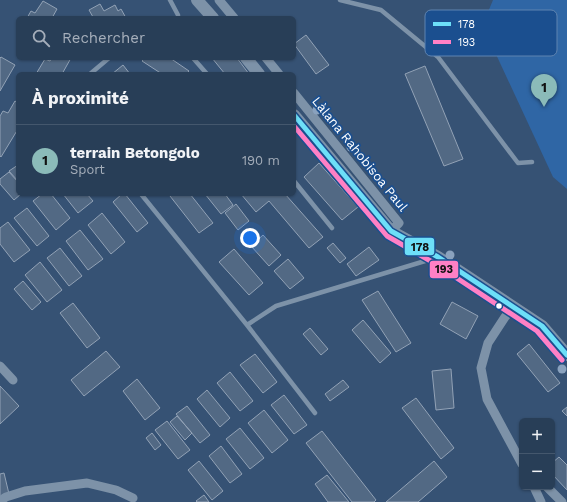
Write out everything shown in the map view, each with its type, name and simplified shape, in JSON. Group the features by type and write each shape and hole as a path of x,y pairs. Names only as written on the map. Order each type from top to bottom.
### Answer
{"street":[{"path":"197,0 211,16"},
{"path":"219,0 232,16"},
{"path":"248,60 258,72"},
{"path":"268,60 277,72"},
{"name":"Làlana Rahobisoa Paul","path":"296,95 399,223 391,231"},
{"path":"296,117 391,231 438,257 542,326 567,355"},
{"path":"514,307 505,317 488,343 482,368 487,399 519,458"},
{"path":"0,366 13,380"},
{"path":"502,426 512,435 519,447"},
{"path":"0,501 6,497 25,491 87,482 116,490 133,498"},
{"path":"535,490 541,502"},
{"path":"550,490 562,502"}],"lane":[{"path":"170,0 178,16"},
{"path":"340,0 381,10 425,46"},
{"path":"438,56 518,163 532,162"},
{"path":"92,72 107,60"},
{"path":"195,60 205,72"},
{"path":"296,183 332,228"},
{"path":"143,196 247,325 315,413"},
{"path":"247,325 276,306 438,257"}],"shaded area":[{"path":"493,0 567,0 567,189 553,177 497,56 557,56 557,10 489,10"}],"building":[{"path":"43,1 57,9 53,16 28,16 31,11 35,13"},
{"path":"100,4 104,11 115,5 118,11 121,9 125,16 92,16 89,10"},
{"path":"306,35 329,65 316,74 296,47 296,42"},
{"path":"1,57 15,65 0,91 0,58"},
{"path":"44,60 70,60 63,72 37,72"},
{"path":"173,60 189,71 159,72 142,61"},
{"path":"214,60 238,60 248,72 223,72"},
{"path":"123,65 128,72 114,72"},
{"path":"425,66 463,159 444,166 405,74"},
{"path":"15,101 16,132 1,157 0,116 3,111 8,113"},
{"path":"319,163 358,207 342,220 304,177"},
{"path":"16,166 16,179 9,171"},
{"path":"9,172 16,180 16,196 19,196 14,200 0,184 0,179"},
{"path":"39,196 53,196 70,218 56,230 33,201"},
{"path":"65,196 89,196 93,201 78,213"},
{"path":"120,196 127,196 148,223 137,232 113,202"},
{"path":"170,196 192,196 213,223 199,233"},
{"path":"207,196 226,196 233,205 221,214"},
{"path":"243,196 287,196 323,237 309,248 269,201 256,212"},
{"path":"236,204 249,221 238,230 225,213"},
{"path":"27,208 49,236 37,246 14,218"},
{"path":"102,213 125,242 111,254 88,225"},
{"path":"8,222 30,250 14,262 0,244 0,228"},
{"path":"80,230 103,259 88,270 66,241"},
{"path":"263,235 281,255 269,266 251,246"},
{"path":"333,243 346,258 340,263 327,248"},
{"path":"369,247 379,260 356,276 347,264"},
{"path":"60,248 82,276 69,286 47,258"},
{"path":"234,249 263,283 249,295 219,262"},
{"path":"288,259 304,278 290,289 274,271"},
{"path":"40,262 62,290 47,302 25,275"},
{"path":"23,281 41,302 32,310 14,289"},
{"path":"378,291 411,343 396,352 362,300"},
{"path":"452,302 478,316 466,339 440,324"},
{"path":"73,303 100,338 87,348 60,313"},
{"path":"363,320 391,353 380,363 352,330"},
{"path":"310,328 328,349 321,355 303,334"},
{"path":"529,344 560,383 548,392 517,354"},
{"path":"106,351 120,367 84,396 71,380"},
{"path":"255,354 277,382 263,393 240,365"},
{"path":"451,369 454,408 436,410 432,371"},
{"path":"230,372 253,401 240,411 217,383"},
{"path":"137,379 160,408 145,420 123,391"},
{"path":"343,380 349,387 330,401 325,394"},
{"path":"0,386 19,406 0,424"},
{"path":"207,390 230,418 220,427 197,399"},
{"path":"284,395 307,425 294,434 271,405"},
{"path":"416,398 454,448 441,459 402,408"},
{"path":"187,406 210,435 200,443 176,414"},
{"path":"567,407 567,416 562,411"},
{"path":"264,410 288,440 272,453 248,423"},
{"path":"177,416 192,433 185,440 170,422"},
{"path":"167,421 190,450 178,459 155,430"},
{"path":"240,428 264,458 250,469 226,439"},
{"path":"322,431 376,500 374,502 352,502 306,443"},
{"path":"152,433 161,445 155,450 146,438"},
{"path":"221,446 242,474 230,483 209,456"},
{"path":"559,457 567,465 567,490 555,477 555,460"},
{"path":"199,461 223,491 212,500 188,470"},
{"path":"434,461 447,477 418,502 386,502"},
{"path":"4,473 9,494 0,497 0,474"},
{"path":"327,475 349,502 328,502 315,484"},
{"path":"204,495 209,502 196,501"}],"transit line":[{"name":"178","path":"296,117 391,231 438,257 542,326 567,355"},
{"name":"193","path":"296,128 387,236 434,263 537,331 562,360"}],"place":[{"name":"terrain Betongolo","path":"544,107"}]}
